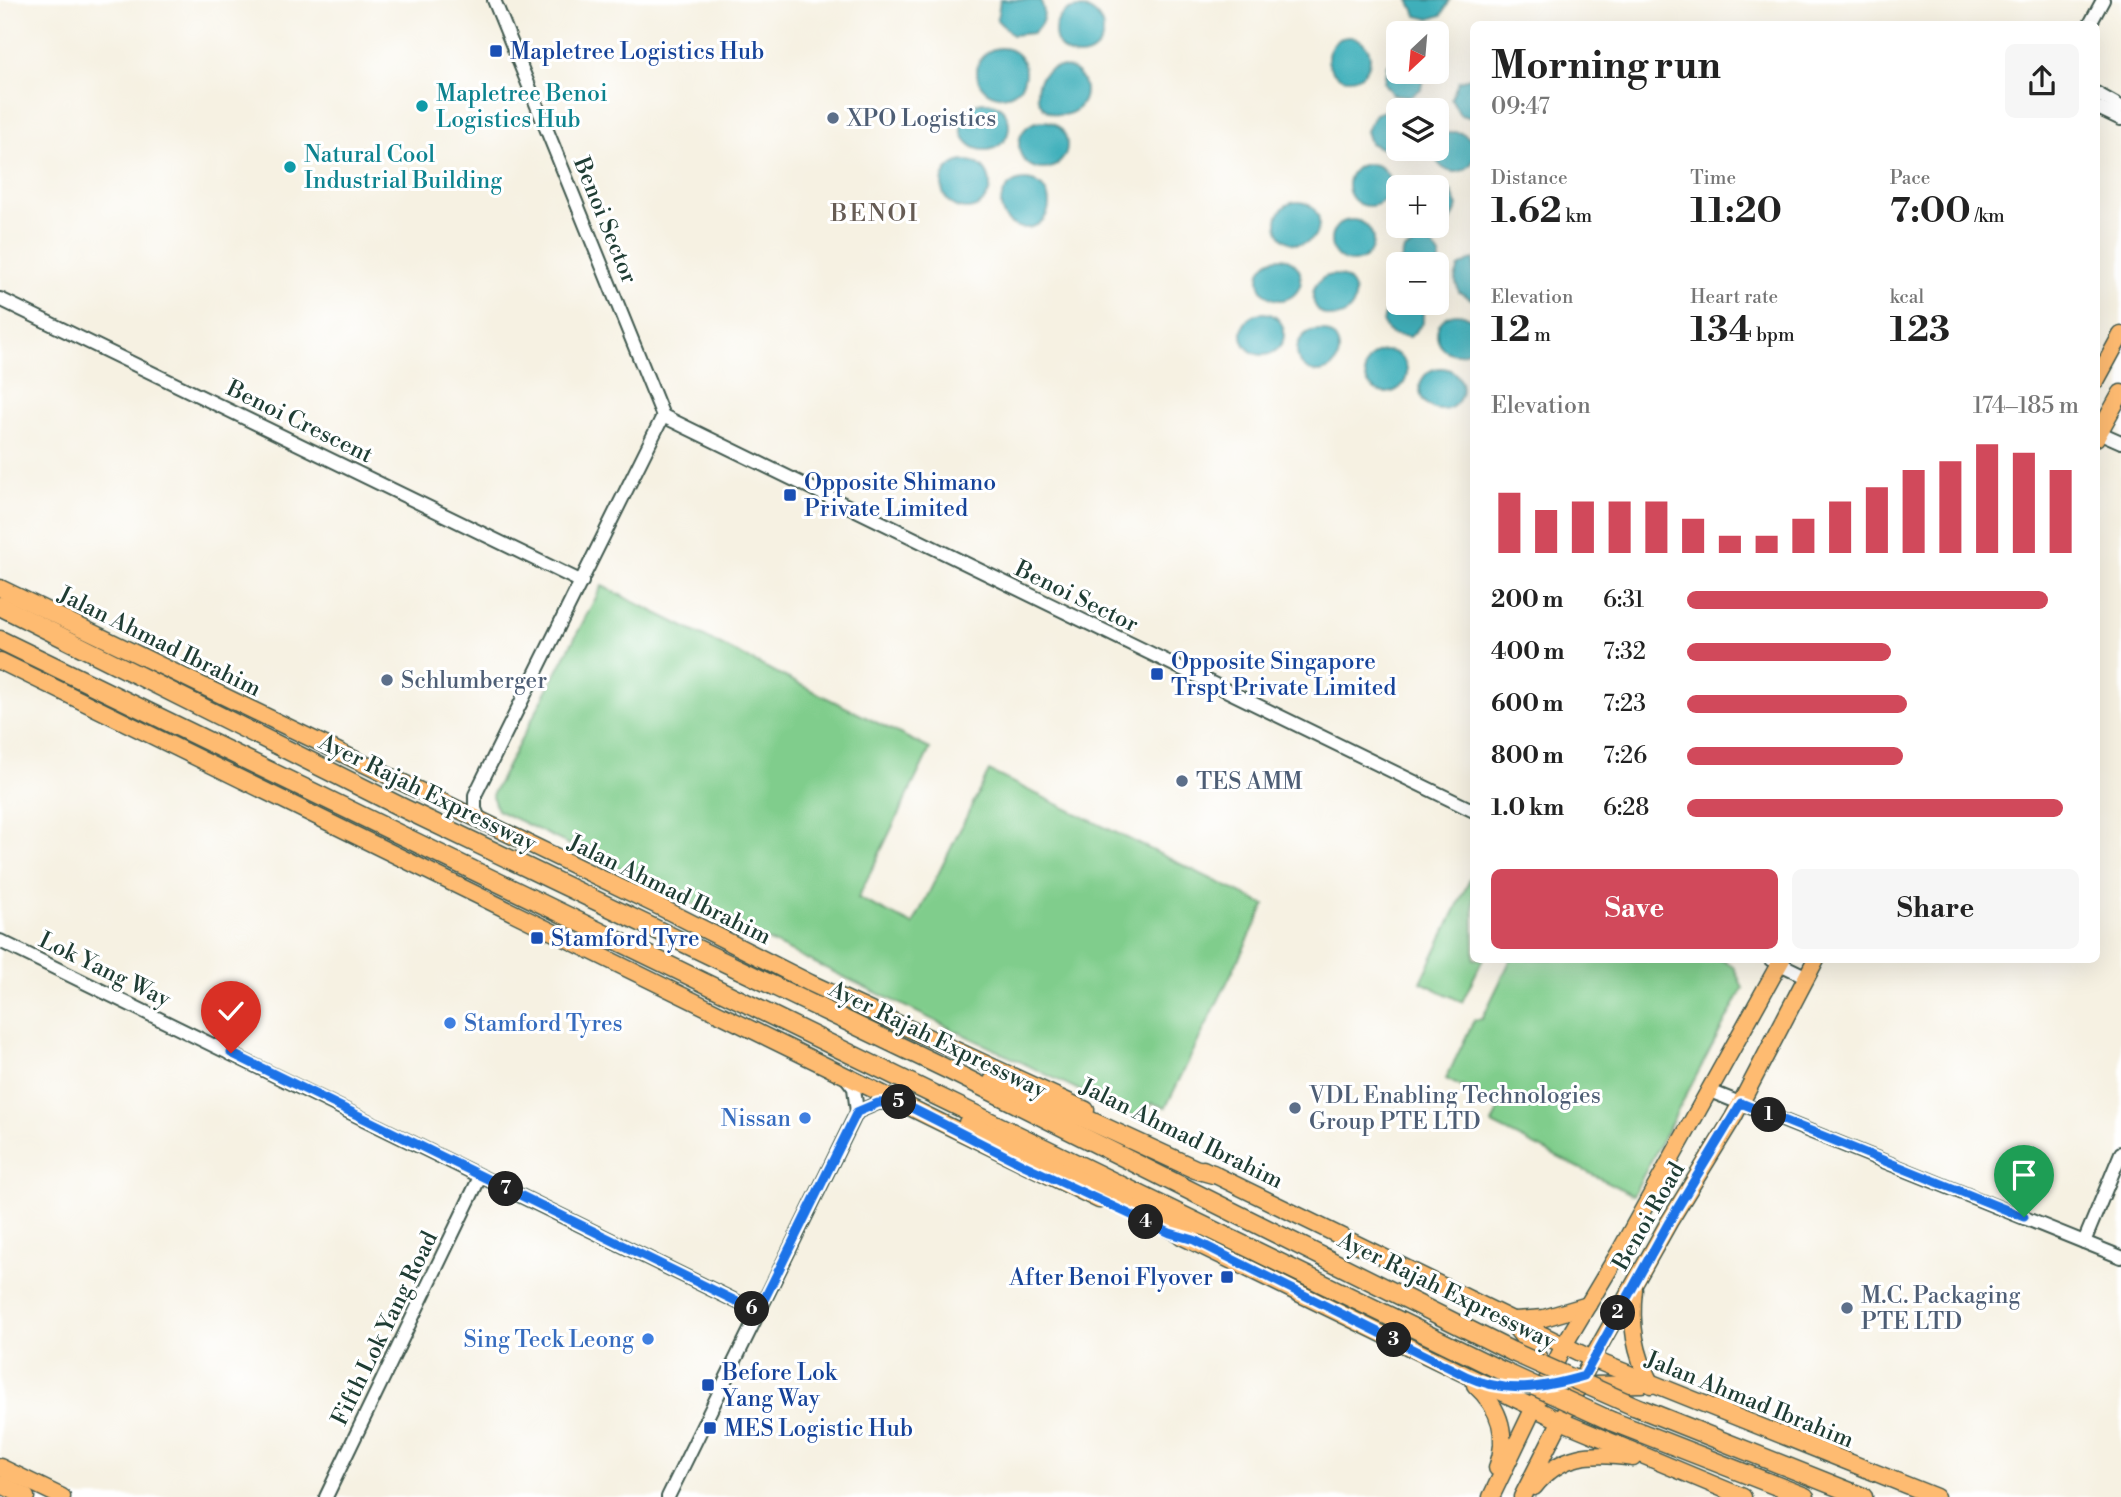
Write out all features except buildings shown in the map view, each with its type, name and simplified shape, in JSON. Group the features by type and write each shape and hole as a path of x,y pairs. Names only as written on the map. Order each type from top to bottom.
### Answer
{"highway":[{"name":"Ayer Rajah Expressway","path":"0,606 414,813 949,1070 1513,1352 1634,1406 1863,1497"},
{"path":"0,640 1503,1372 1611,1421 1805,1497"},
{"path":"0,650 17,656 31,656"},
{"path":"835,1045 908,1091 1194,1240"},
{"path":"949,1070 965,1070 1020,1091 1186,1166 1213,1174"}],"main road":[{"path":"2100,374 2121,335"},
{"path":"2100,429 2121,393"},
{"name":"Jalan Ahmad Ibrahim","path":"0,588 658,906 810,983 1059,1097 1592,1359 1651,1385 1936,1497"},
{"path":"0,661 840,1071 1024,1165 1170,1233 1194,1240 1488,1387 1558,1391 1651,1385 1635,1346 1631,1316 1634,1283"},
{"name":"Benoi Road","path":"1525,1497 1558,1391 1564,1345 1710,1091 1776,963"},
{"name":"Benoi Road","path":"1489,1497 1558,1391 1592,1359 1741,1103 1814,963"},
{"path":"1509,1320 1544,1318 1588,1305"},
{"path":"1509,1320 1532,1346 1558,1391 1599,1437 1743,1497"},
{"path":"1466,1376 1489,1398 1502,1427 1501,1459 1489,1497"},
{"path":"1488,1387 1558,1391"},
{"path":"1525,1497 1545,1474 1567,1459 1603,1455 1653,1460"},
{"path":"0,1467 15,1489 62,1497"}],"street":[{"name":"Benoi Sector","path":"494,0 663,416 1470,809"},
{"path":"2092,21 2104,0"},
{"path":"2100,95 2121,107"},
{"path":"2100,109 2121,119"},
{"name":"Benoi Crescent","path":"0,299 582,582"},
{"path":"480,822 475,809 475,795 663,416"},
{"path":"2100,435 2121,442"},
{"path":"450,807 475,795"},
{"name":"Lok Yang Way","path":"0,941 758,1312"},
{"path":"1781,963 1807,977"},
{"path":"668,1497 857,1112 854,1087 840,1071"},
{"path":"1710,1091 2121,1257"},
{"path":"857,1112 878,1103 900,1102"},
{"path":"2084,1242 2121,1153"},
{"name":"Fifth Lok Yang Road","path":"326,1497 480,1177"}],"green space":[{"path":"602,586 930,749 858,898 913,925 989,771 1265,905 1166,1107 1151,1103 1143,1121 497,810 492,795"},
{"path":"1470,879 1470,963 1481,963 1462,1002 1421,982"},
{"path":"1509,963 1727,963 1733,966 1743,988 1633,1195 1492,1124 1500,1106 1446,1079 1474,1020 1482,1019"}],"water":[{"path":"1000,0 1040,0 1044,14 1040,26 1033,33 1012,35 997,20"},
{"path":"1409,0 1450,0 1442,15 1430,19 1417,16"},
{"path":"1079,8 1096,15 1103,32 1096,49 1079,56 1062,49 1055,32 1062,15"},
{"path":"1349,37 1364,43 1370,58 1364,73 1349,79 1334,73 1328,58 1334,43"},
{"path":"1001,48 1018,55 1025,72 1018,89 1001,96 984,89 977,72 984,55"},
{"path":"1061,67 1078,74 1085,91 1078,108 1061,115 1044,108 1037,91 1044,74"},
{"path":"1386,70 1386,84 1422,84 1421,89 1411,96 1392,94 1384,83"},
{"path":"1470,78 1470,117 1460,115 1451,98 1459,81"},
{"path":"985,102 1002,109 1009,126 1002,143 985,150 968,143 961,126 968,109"},
{"path":"1386,110 1386,151 1370,143 1366,131 1375,114"},
{"path":"1043,121 1060,128 1067,145 1060,162 1043,169 1026,162 1019,145 1026,128"},
{"path":"1449,133 1463,133 1470,139 1470,165 1463,171 1447,171 1437,161 1449,161"},
{"path":"966,161 983,168 990,185 983,202 966,209 949,202 942,185 949,168"},
{"path":"1369,164 1384,170 1387,175 1384,200 1369,206 1354,200 1348,185 1354,170"},
{"path":"1025,180 1042,187 1049,204 1042,221 1025,228 1008,221 1001,204 1008,187"},
{"path":"1449,190 1458,206 1449,223"},
{"path":"1298,202 1313,208 1319,223 1313,238 1298,244 1283,238 1277,223 1283,208"},
{"path":"1352,220 1367,226 1373,241 1367,256 1352,262 1337,256 1331,241 1337,226"},
{"path":"1421,241 1433,246 1437,252 1403,252"},
{"path":"1280,258 1295,264 1301,279 1295,294 1280,300 1265,294 1259,279 1265,264"},
{"path":"1470,261 1470,298 1459,292 1455,279 1459,267"},
{"path":"1334,275 1349,281 1355,296 1349,311 1334,317 1319,311 1313,296 1319,281"},
{"path":"1386,305 1386,315 1423,315 1423,323 1410,337 1391,334 1383,324"},
{"path":"1263,313 1278,319 1284,334 1278,349 1263,355 1248,349 1242,334 1248,319"},
{"path":"1457,314 1470,319 1470,349 1457,354 1443,348 1437,334 1443,320"},
{"path":"1318,330 1333,336 1339,351 1333,366 1318,372 1303,366 1297,351 1303,336"},
{"path":"1386,351 1401,357 1407,372 1401,387 1386,393 1371,387 1365,372 1371,357"},
{"path":"1441,368 1456,374 1462,389 1456,404 1441,410 1426,404 1420,389 1426,374"}],"place":[{"name":"Mapletree Logistics Hub","path":"496,51"},
{"name":"Mapletree Benoi Logistics Hub","path":"422,106"},
{"name":"XPO Logistics","path":"833,118"},
{"name":"Natural Cool Industrial Building","path":"290,167"},
{"name":"Opposite Shimano Private Limited","path":"790,495"},
{"name":"Opposite Singapore Trspt Private Limited","path":"1157,674"},
{"name":"Schlumberger","path":"387,680"},
{"name":"TES AMM","path":"1182,781"},
{"name":"Stamford Tyre","path":"537,938"},
{"name":"Stamford Tyres","path":"450,1023"},
{"name":"VDL Enabling Technologies Group PTE LTD","path":"1295,1108"},
{"name":"Nissan","path":"805,1118"},
{"name":"After Benoi Flyover","path":"1227,1277"},
{"name":"M.C. Packaging PTE LTD","path":"1847,1308"},
{"name":"Sing Teck Leong","path":"648,1339"},
{"name":"Before Lok Yang Way","path":"708,1385"},
{"name":"MES Logistic Hub","path":"710,1428"}],"district":[{"name":"BENOI","path":"875,213"}],"route":[{"path":"231,1053 758,1312 857,1112 878,1103 900,1102 1024,1165 1170,1233 1194,1240 1488,1387 1508,1389 1539,1387 1584,1376 1669,1222 1741,1103 2024,1217"}]}
